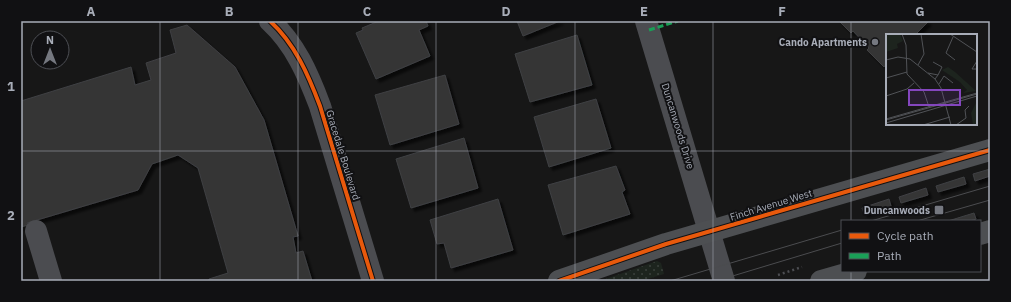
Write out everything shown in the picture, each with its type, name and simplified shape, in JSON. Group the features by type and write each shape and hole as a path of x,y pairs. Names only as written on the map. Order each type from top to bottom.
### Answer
{"main road":[{"name":"Finch Avenue West","path":"559,281 666,244 930,166 990,150"},
{"path":"821,281 852,272"}],"street":[{"name":"Gracedale Boulevard","path":"270,21 297,54 309,79 322,113 373,281"},
{"name":"Duncanwoods Drive","path":"646,21 724,281"},
{"path":"36,231 51,281"}],"shaded area":[{"path":"657,261 661,263 664,274 641,281 600,281"}],"building":[{"path":"379,21 426,21 428,26 419,30 430,56 376,79 356,33 363,30 362,28"},
{"path":"517,21 560,21 523,36"},
{"name":"Cando Apartments","path":"839,21 928,22 916,34 886,34 886,64 884,67 867,50 869,48 853,31 851,33"},
{"path":"187,25 235,67 264,120 298,236 293,237 296,253 303,251 312,281 209,281 209,279 228,273 198,168 178,155 152,164 138,190 27,223 28,225 21,227 21,101 131,67 135,85 151,80 146,63 176,53 170,30"},
{"path":"577,35 592,85 530,102 515,54"},
{"path":"445,75 459,124 390,145 375,95"},
{"path":"596,99 611,148 549,167 534,117"},
{"path":"464,138 478,188 411,208 396,159"},
{"path":"616,166 625,190 622,192 630,214 563,235 548,185"},
{"path":"990,169 990,176 975,181 973,174"},
{"path":"964,177 966,184 938,192 936,186"},
{"path":"926,188 928,195 901,203 899,197"},
{"path":"498,199 513,250 451,268 444,243 437,244 430,220"},
{"path":"889,199 891,206 864,214 862,208"},
{"path":"974,213 976,219 973,220 951,220"}],"tram line":[{"path":"874,220 990,186"},
{"path":"920,220 990,200"},
{"path":"670,281 841,230"},
{"path":"716,281 841,243"}],"marked path":[{"path":"649,30 678,21"}],"cycle path":[{"path":"270,21 287,39 300,60 320,106 373,281"},
{"path":"559,281 666,244 990,150"}],"place":[{"name":"Cando Apartments","path":"875,42"},
{"name":"Duncanwoods","path":"939,210"}]}
